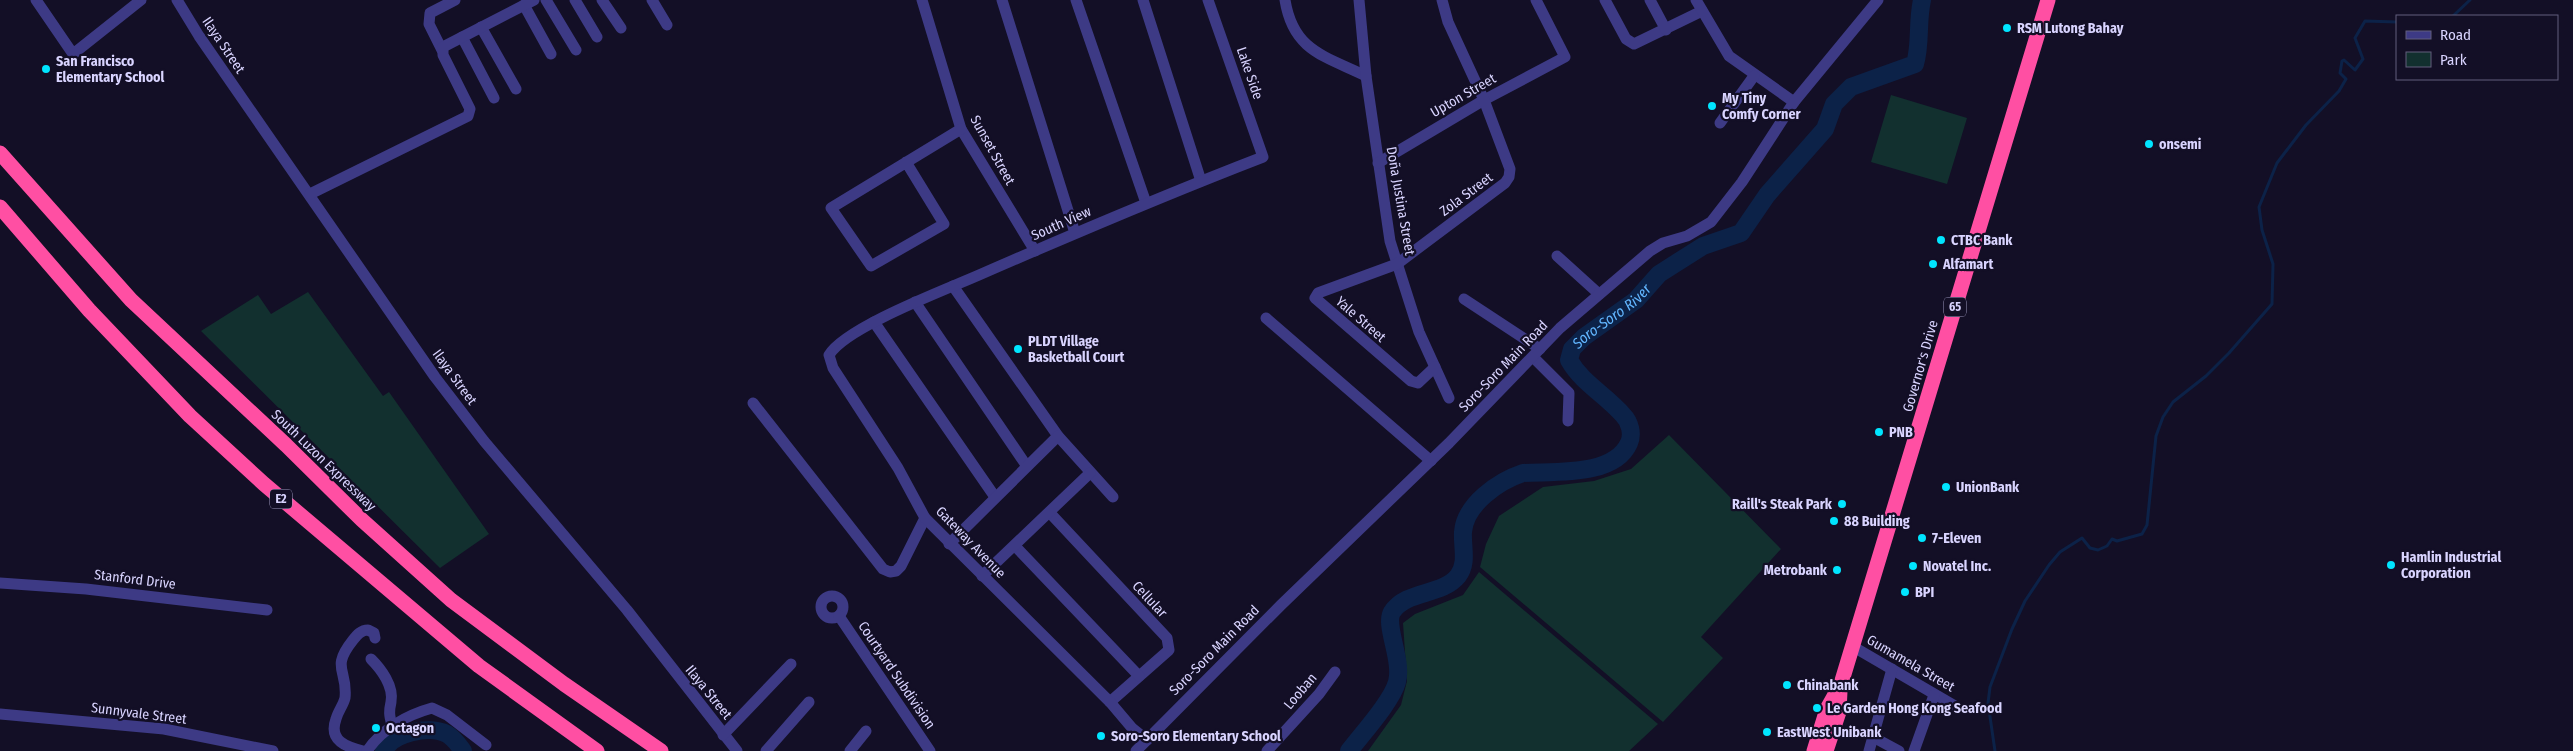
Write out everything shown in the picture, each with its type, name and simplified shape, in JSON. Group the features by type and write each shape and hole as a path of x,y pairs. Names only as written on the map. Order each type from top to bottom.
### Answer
{"highway":[{"name":"Governor's Drive","path":"1826,751 1839,712 1841,684 1852,646 2048,0"},
{"name":"South Luzon Expressway","path":"0,153 131,300 286,445 362,520 451,600 564,684 661,751"},
{"name":"E2","path":"0,207 102,324 190,416 264,484 479,666 597,751"},
{"name":"Governor's Drive","path":"1814,751 1827,709 1841,684"}],"street":[{"path":"36,0 73,54 141,0"},
{"name":"Ilaya Street","path":"177,0 199,36 435,377 479,434 627,610 737,751"},
{"path":"310,194 468,116 470,109 429,24 430,13 455,0"},
{"path":"546,0 576,50"},
{"path":"575,0 597,38"},
{"path":"602,0 620,28"},
{"path":"652,0 667,25"},
{"name":"Sunset Street","path":"922,0 961,129 1035,251"},
{"path":"1002,0 1075,233"},
{"path":"1076,0 1146,203"},
{"path":"1143,0 1201,181"},
{"name":"Lake Side","path":"1208,0 1263,157"},
{"path":"1285,0 1291,21 1305,45 1366,76"},
{"name":"Doña Justina Street","path":"1359,0 1366,76 1388,229 1419,332 1449,398"},
{"path":"1442,0 1448,22 1484,100"},
{"name":"Upton Street","path":"1378,163 1484,100 1565,57 1536,0"},
{"path":"1605,0 1629,42 1639,42 1666,30 1699,5 1728,56 1754,76 1794,102"},
{"path":"1650,0 1666,30"},
{"name":"Soro-Soro Main Road","path":"1136,751 1281,605 1430,461 1560,328 1650,250 1663,242 1687,236 1711,222 1742,182 1794,102 1878,0"},
{"path":"442,50 443,47 481,26 529,3 551,54"},
{"path":"481,26 516,89"},
{"path":"462,37 494,98"},
{"path":"1720,123 1754,76"},
{"name":"Zola Street","path":"1397,264 1509,177 1510,169 1484,100"},
{"path":"906,162 944,224 871,266 831,208 906,162 961,129"},
{"name":"South View","path":"874,322 915,302 1075,233 1263,157"},
{"path":"1558,256 1599,294"},
{"name":"Yale Street","path":"1397,264 1318,293 1315,298 1411,381 1418,383 1435,367"},
{"path":"953,286 1058,436 1113,497"},
{"path":"1464,299 1536,353 1570,393 1568,421"},
{"path":"915,302 1026,465"},
{"path":"1266,318 1430,461"},
{"path":"874,322 994,497"},
{"name":"Gateway Avenue","path":"874,322 834,348 829,355 830,360 898,468 925,518 949,544 1110,702 1126,722 1147,740"},
{"path":"753,403 884,569 890,572 896,571 901,566 925,518"},
{"path":"949,544 1026,465 1058,436"},
{"path":"982,576 1090,473"},
{"name":"Cellular","path":"1050,513 1167,638 1169,650 1110,702"},
{"path":"1015,546 1139,676"},
{"name":"Stanford Drive","path":"0,582 86,588 267,610"},
{"name":"Courtyard Subdivision","path":"839,616 930,751"},
{"path":"363,751 345,747 339,743 336,734 336,719 345,697 340,665 341,657 358,634 368,630 374,633 375,638"},
{"name":"Gumamela Street","path":"1852,646 1955,706"},
{"path":"371,659 388,682 391,702 389,714 392,725"},
{"path":"723,734 791,664"},
{"path":"1869,751 1892,670"},
{"name":"Looban","path":"1267,751 1319,694 1335,672"},
{"path":"1914,751 1934,695"},
{"path":"766,751 809,702"},
{"path":"368,751 373,743 392,725 435,708 486,746"},
{"name":"Sunnyvale Street","path":"0,714 164,729 273,751"},
{"path":"850,751 866,730"},
{"path":"1874,737 1899,751"}],"green space":[{"path":"1891,95 1967,118 1947,184 1871,162"},
{"path":"308,292 383,396 389,392 489,534 440,568 201,331 258,295 271,314"},
{"path":"1669,435 1781,549 1701,637 1723,658 1663,722 1480,567 1486,544 1499,516 1543,487 1594,481 1631,469"},
{"path":"1479,572 1658,724 1629,751 1368,751 1401,705 1407,681 1403,623 1415,614 1463,595"}],"waterway":[{"name":"Soro-Soro River","path":"1349,751 1383,708 1397,682 1398,664 1390,625 1392,612 1406,600 1443,587 1458,576 1464,560 1463,532 1465,522 1477,503 1494,488 1523,473 1566,472 1597,467 1610,462 1621,454 1629,443 1631,432 1627,421 1574,368 1569,360 1572,349 1584,337 1636,300 1659,274 1703,246 1741,233 1767,195 1825,129 1834,104 1851,87 1915,64 1922,0"},
{"path":"2454,15 2470,0"},
{"path":"1995,751 1988,703 1990,687 2025,601 2060,552 2082,538 2090,548 2098,550 2107,546 2112,539 2117,541 2142,534 2147,525 2156,436 2163,417 2173,402 2206,376 2272,304 2273,264 2262,230 2259,207 2277,163 2306,125 2339,91 2346,79 2340,73 2342,61 2344,60 2355,70 2363,59 2355,38 2365,21 2396,22"},
{"path":"384,751 395,739 403,735 431,730 447,734 456,741 463,751"}],"place":[{"name":"RSM Lutong Bahay","path":"2007,28"},
{"name":"San Francisco Elementary School","path":"46,69"},
{"name":"My Tiny Comfy Corner","path":"1712,106"},
{"name":"onsemi","path":"2149,144"},
{"name":"CTBC Bank","path":"1941,240"},
{"name":"Alfamart","path":"1933,264"},
{"name":"PLDT Village Basketball Court","path":"1018,349"},
{"name":"PNB","path":"1879,432"},
{"name":"UnionBank","path":"1946,487"},
{"name":"Raill's Steak Park","path":"1842,504"},
{"name":"88 Building","path":"1834,521"},
{"name":"7-Eleven","path":"1922,538"},
{"name":"Hamlin Industrial Corporation","path":"2391,565"},
{"name":"Novatel Inc.","path":"1913,566"},
{"name":"Metrobank","path":"1837,570"},
{"name":"BPI","path":"1905,592"},
{"name":"Chinabank","path":"1787,685"},
{"name":"Le Garden Hong Kong Seafood","path":"1817,708"},
{"name":"Octagon","path":"376,728"},
{"name":"EastWest Unibank","path":"1767,732"},
{"name":"Soro-Soro Elementary School","path":"1101,736"}]}
